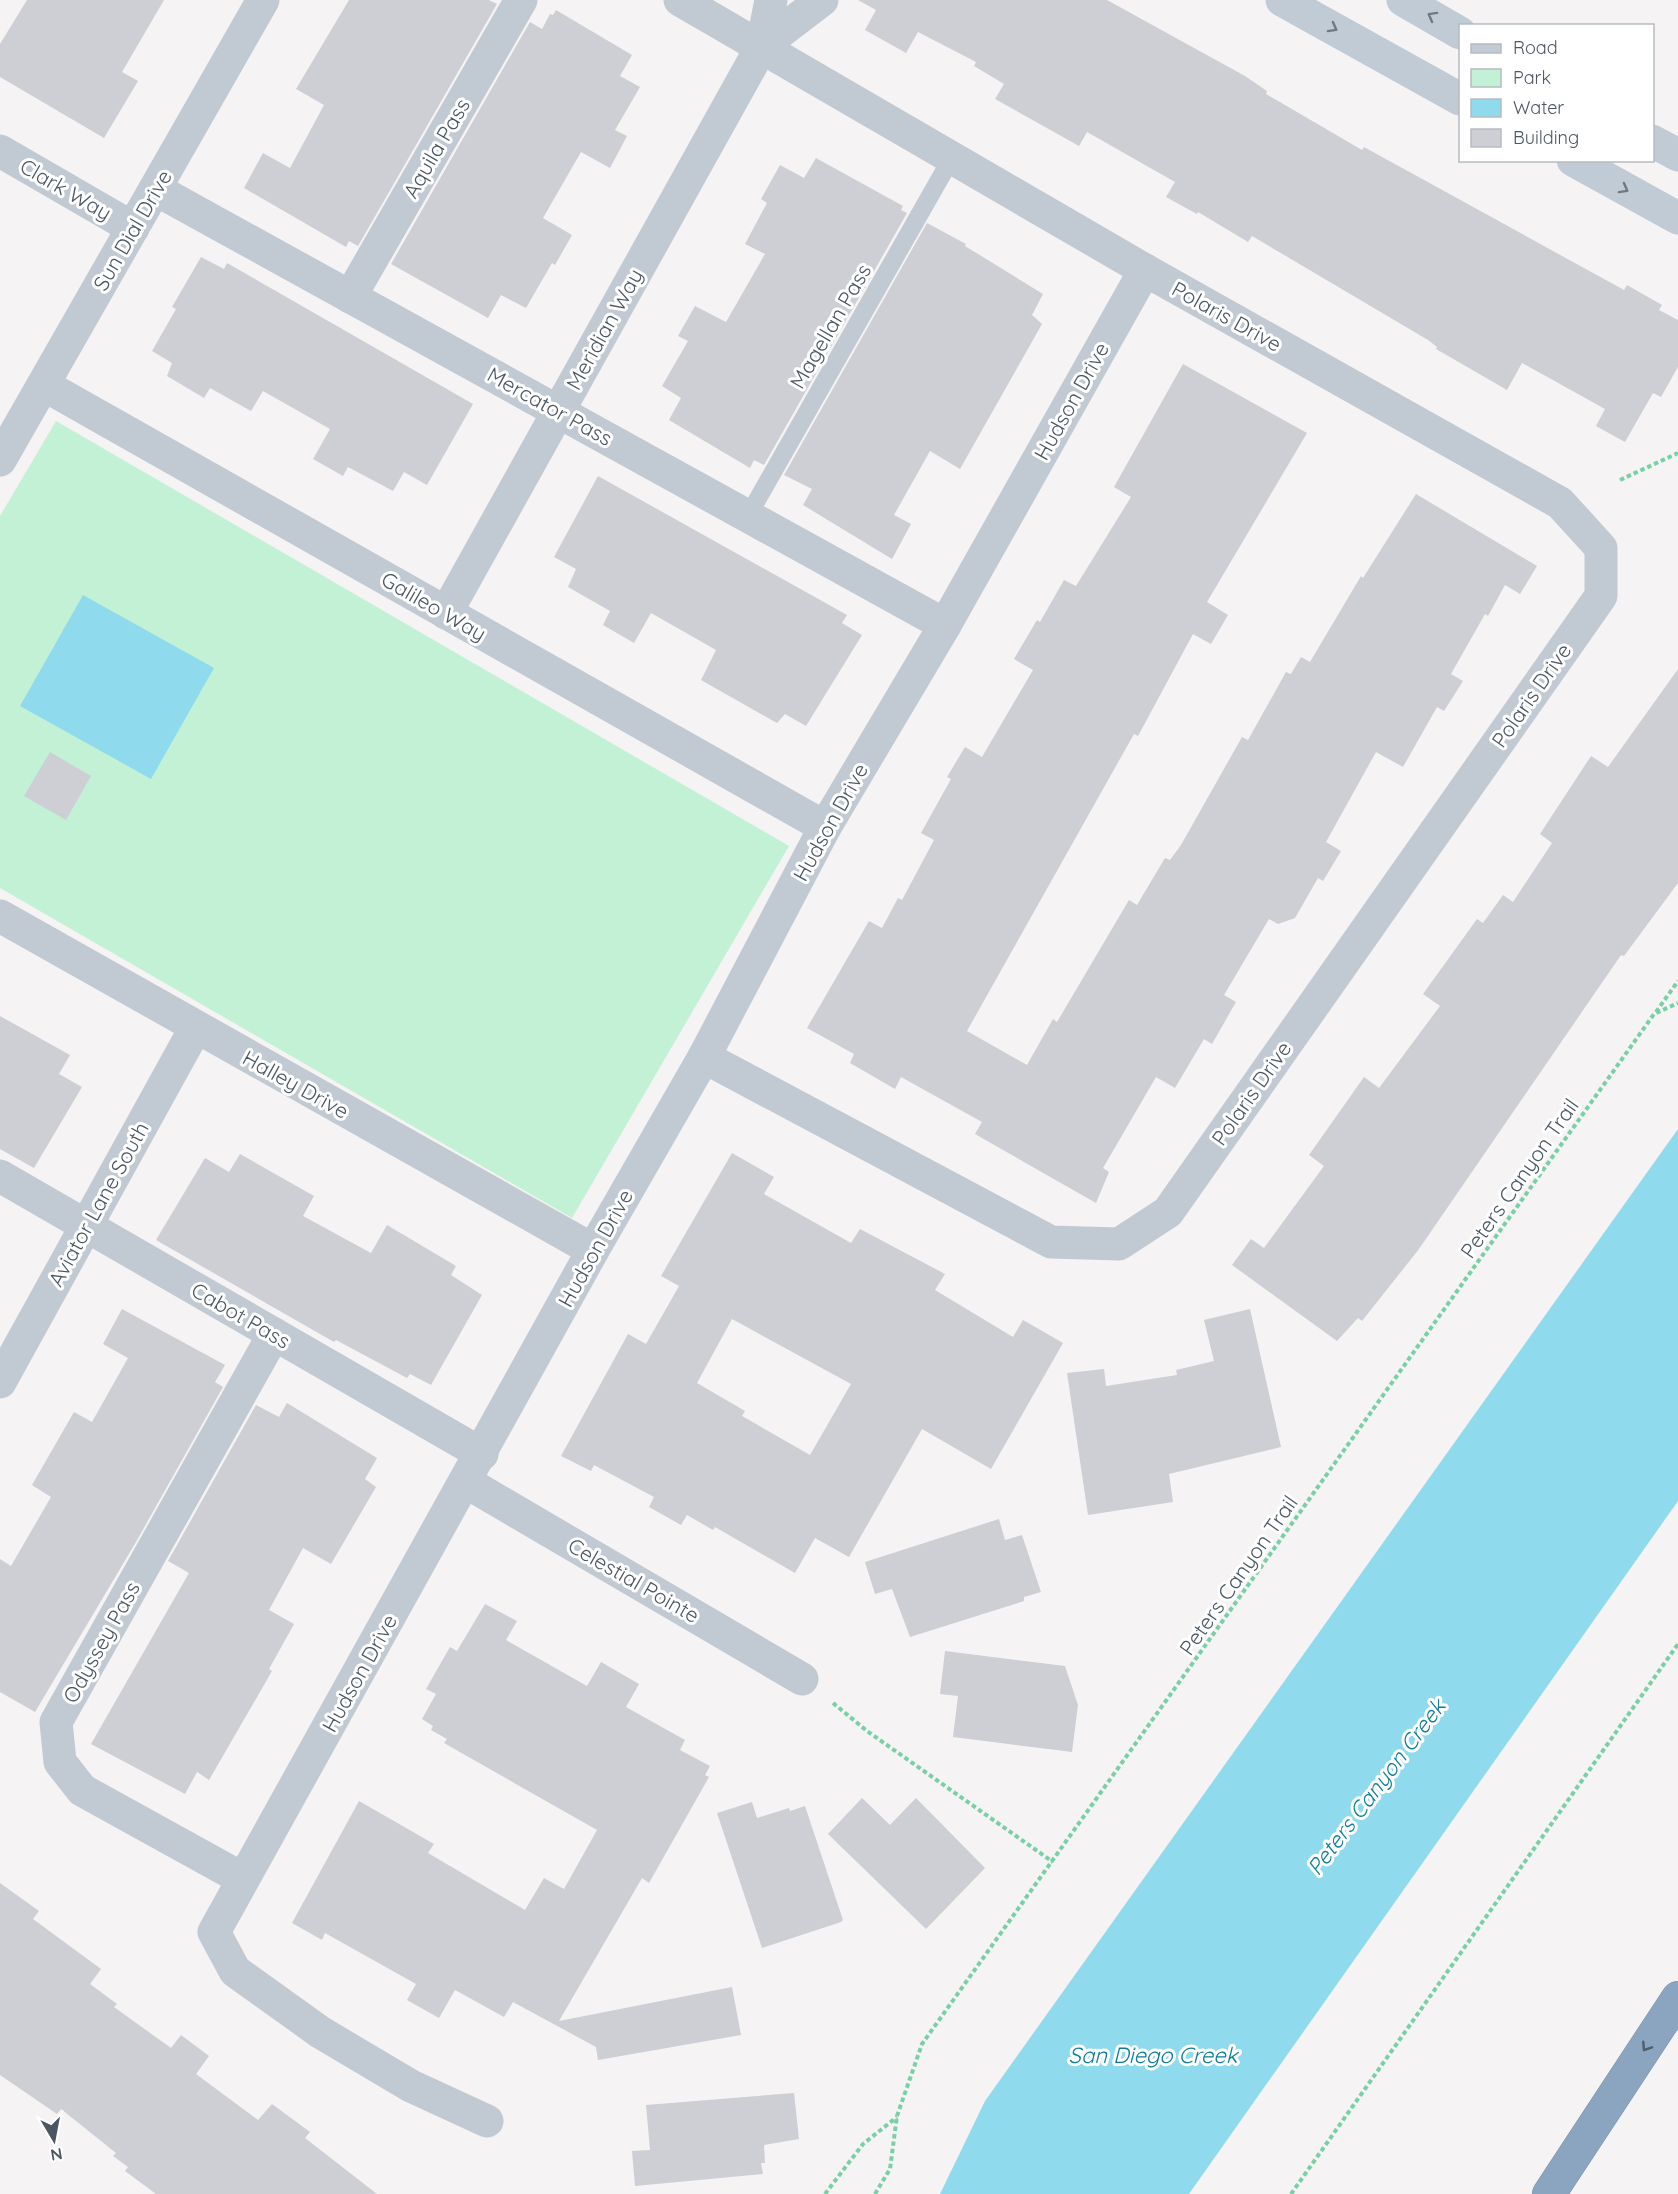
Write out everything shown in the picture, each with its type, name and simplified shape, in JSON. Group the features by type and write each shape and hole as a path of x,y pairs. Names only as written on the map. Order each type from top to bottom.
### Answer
{"highway":[{"path":"1549,2194 1678,1998"}],"street":[{"name":"Sun Dial Drive","path":"0,460 263,0"},
{"name":"Aquila Pass","path":"350,297 521,0"},
{"name":"Polaris Drive","path":"680,0 1145,270 1560,503 1601,548 1601,596 1168,1212 1119,1244 1051,1242 705,1057"},
{"name":"Meridian Way","path":"446,613 762,46 771,0"},
{"name":"Meridian Way","path":"762,46 822,0"},
{"path":"1282,0 1459,98"},
{"path":"1403,0 1459,32"},
{"path":"1654,142 1678,155"},
{"name":"Clark Way","path":"0,151 133,228"},
{"path":"1577,162 1678,218"},
{"name":"Mercator Pass","path":"155,189 945,625"},
{"name":"Hudson Drive","path":"488,2121 401,2080 320,2032 235,1971 214,1932 482,1454 593,1250 705,1057 825,826 945,625 1145,270"},
{"name":"Galileo Way","path":"44,385 825,826"},
{"name":"Halley Drive","path":"0,916 593,1250"},
{"name":"Aviator Lane South","path":"0,1382 196,1027"},
{"name":"Cabot Pass","path":"0,1176 482,1454"},
{"name":"Odyssey Pass","path":"243,1879 82,1790 60,1762 56,1722 274,1334"},
{"name":"Celestial Pointe","path":"466,1482 802,1679"}],"lane":[{"name":"Magellan Pass","path":"748,516 951,159"}],"path":[{"path":"1620,480 1678,453"},
{"name":"Peters Canyon Trail","path":"875,2194 890,2169 897,2116 922,2044 1678,981"},
{"path":"1654,1014 1678,1003"},
{"path":"1291,2194 1678,1644"},
{"path":"802,1679 867,1731 1053,1862"},
{"path":"825,2194 863,2144 897,2116"}],"green space":[{"path":"56,421 789,846 572,1218 0,888 0,516"}],"water":[{"path":"83,595 214,668 151,779 20,706"},
{"name":"San Diego Creek","path":"1678,1129 1678,1501 1189,2194 940,2194 985,2101"}],"building":[{"path":"27,0 164,0 122,72 138,81 104,138 0,77 0,44"},
{"path":"349,0 489,0 497,4 358,246 349,241 346,247 244,188 263,153 290,168 324,105 296,89"},
{"path":"858,0 1107,0 1245,76 1267,91 1266,94 1362,150 1364,147 1624,290 1627,285 1662,305 1659,310 1678,320 1678,367 1661,397 1653,393 1625,442 1596,426 1605,409 1522,363 1507,390 1436,349 1437,347 1428,340 1252,236 1248,242 1198,212 1197,214 1166,197 1175,182 1087,132 1079,146 995,99 1004,84 974,66 976,62 918,32 906,53 865,30 876,10"},
{"path":"556,10 632,55 620,76 640,87 615,130 627,136 610,168 581,152 543,218 572,235 555,265 552,263 526,308 501,295 488,318 391,264 530,22 542,29 550,14 553,15"},
{"path":"816,158 903,206 901,210 907,213 764,465 754,460 750,468 669,420 681,398 662,386 688,341 678,336 695,306 726,322 765,254 745,244 767,203 761,199 780,165 804,178"},
{"path":"927,223 966,244 965,246 1043,294 1032,315 1042,324 960,469 930,451 894,515 911,524 892,559 803,505 812,489 784,475"},
{"path":"201,257 224,269 227,263 473,404 427,485 404,472 393,491 348,467 343,476 313,459 330,429 263,391 251,411 210,388 204,398 167,376 172,363 152,351 176,309 172,307"},
{"path":"1183,364 1307,433 1207,602 1228,615 1211,644 1193,634 1138,736 1134,734 967,1031 1027,1065 1053,1019 1057,1022 1129,900 1137,905 1165,858 1170,860 1181,845 1242,737 1248,740 1286,672 1291,674 1301,657 1310,662 1361,576 1363,578 1416,494 1537,566 1520,594 1505,585 1488,616 1485,614 1451,674 1463,681 1444,711 1437,707 1403,767 1376,752 1326,842 1341,851 1323,881 1318,878 1295,918 1278,924 1269,919 1224,995 1236,1002 1212,1044 1204,1039 1175,1088 1156,1077 1103,1168 1109,1172 1096,1203 975,1134 982,1122 901,1077 895,1089 850,1063 854,1054 807,1028 869,921 882,928 898,898 902,900 934,840 921,833 951,779 947,777 965,747 982,757 1033,670 1014,659 1037,620 1040,622 1064,580 1076,586 1131,497 1114,487"},
{"path":"598,476 847,615 842,623 862,635 806,726 785,714 777,723 701,680 716,650 651,613 634,643 603,625 610,611 568,587 576,569 554,557"},
{"path":"1678,669 1678,883 1624,956 1621,955 1419,1249 1362,1321 1358,1318 1337,1341 1232,1265 1251,1239 1264,1248 1324,1166 1309,1155 1364,1077 1379,1088 1440,1006 1423,994 1477,919 1483,923 1503,895 1513,902 1552,843 1540,834 1591,756 1608,767"},
{"path":"50,752 91,776 66,820 24,796"},
{"path":"0,1016 70,1055 59,1074 82,1087 34,1168 0,1149"},
{"path":"732,1153 774,1177 764,1194 851,1243 860,1229 945,1274 935,1290 1013,1337 1023,1320 1063,1343 991,1469 922,1429 849,1557 815,1538 795,1573 715,1527 713,1530 687,1515 681,1525 649,1507 654,1497 594,1465 591,1471 561,1456 628,1334 646,1344 679,1286 661,1276","holes":["732,1319 851,1384 810,1455 742,1416 745,1411 697,1383"]},
{"path":"240,1154 314,1196 303,1216 371,1253 387,1225 456,1266 451,1275 482,1295 431,1385 410,1374 407,1378 336,1340 334,1342 156,1240 205,1158 229,1172"},
{"path":"122,1309 225,1365 215,1382 223,1387 136,1542 35,1712 0,1692 0,1559 11,1566 51,1497 32,1485 74,1412 92,1422 128,1358 103,1344"},
{"path":"1250,1309 1281,1447 1169,1474 1173,1502 1088,1515 1067,1373 1104,1369 1106,1386 1177,1375 1176,1370 1214,1361 1204,1320"},
{"path":"287,1403 377,1458 365,1479 376,1487 331,1564 303,1548 269,1610 294,1624 269,1669 272,1671 209,1780 197,1772 185,1794 91,1744 189,1573 168,1561 256,1405 279,1417"},
{"path":"999,1519 1005,1540 1022,1535 1041,1592 1024,1597 1024,1601 910,1637 892,1589 875,1594 865,1562"},
{"path":"485,1604 517,1621 506,1640 587,1686 601,1662 639,1684 626,1707 685,1740 680,1750 710,1766 705,1775 709,1777 649,1883 642,1878 559,2021 732,1987 741,2035 598,2060 596,2047 513,2002 504,2017 455,1990 439,2018 407,2000 416,1984 325,1933 322,1940 292,1923 359,1801 434,1844 428,1853 525,1910 544,1878 564,1889 597,1830 444,1743 447,1739 431,1730 433,1726 422,1719 436,1694 426,1689 450,1647 457,1651"},
{"path":"945,1651 1065,1666 1078,1705 1072,1752 953,1737 958,1696 940,1694"},
{"path":"862,1798 890,1825 916,1798 985,1868 926,1929 828,1834"},
{"path":"752,1802 757,1818 789,1808 790,1811 805,1806 843,1920 841,1922 762,1948 717,1813"},
{"path":"0,1883 39,1911 33,1919 101,1969 90,1984 117,2004 114,2007 171,2048 181,2035 209,2056 196,2074 258,2120 272,2104 310,2132 305,2138 377,2194 156,2194 125,2171 128,2167 113,2156 116,2153 61,2109 57,2114 0,2075"},
{"path":"794,2093 799,2139 764,2145 765,2163 761,2163 763,2174 635,2186 632,2151 650,2150 646,2105"}],"water label":[{"name":"Peters Canyon Creek","path":"1376,1787"}]}
